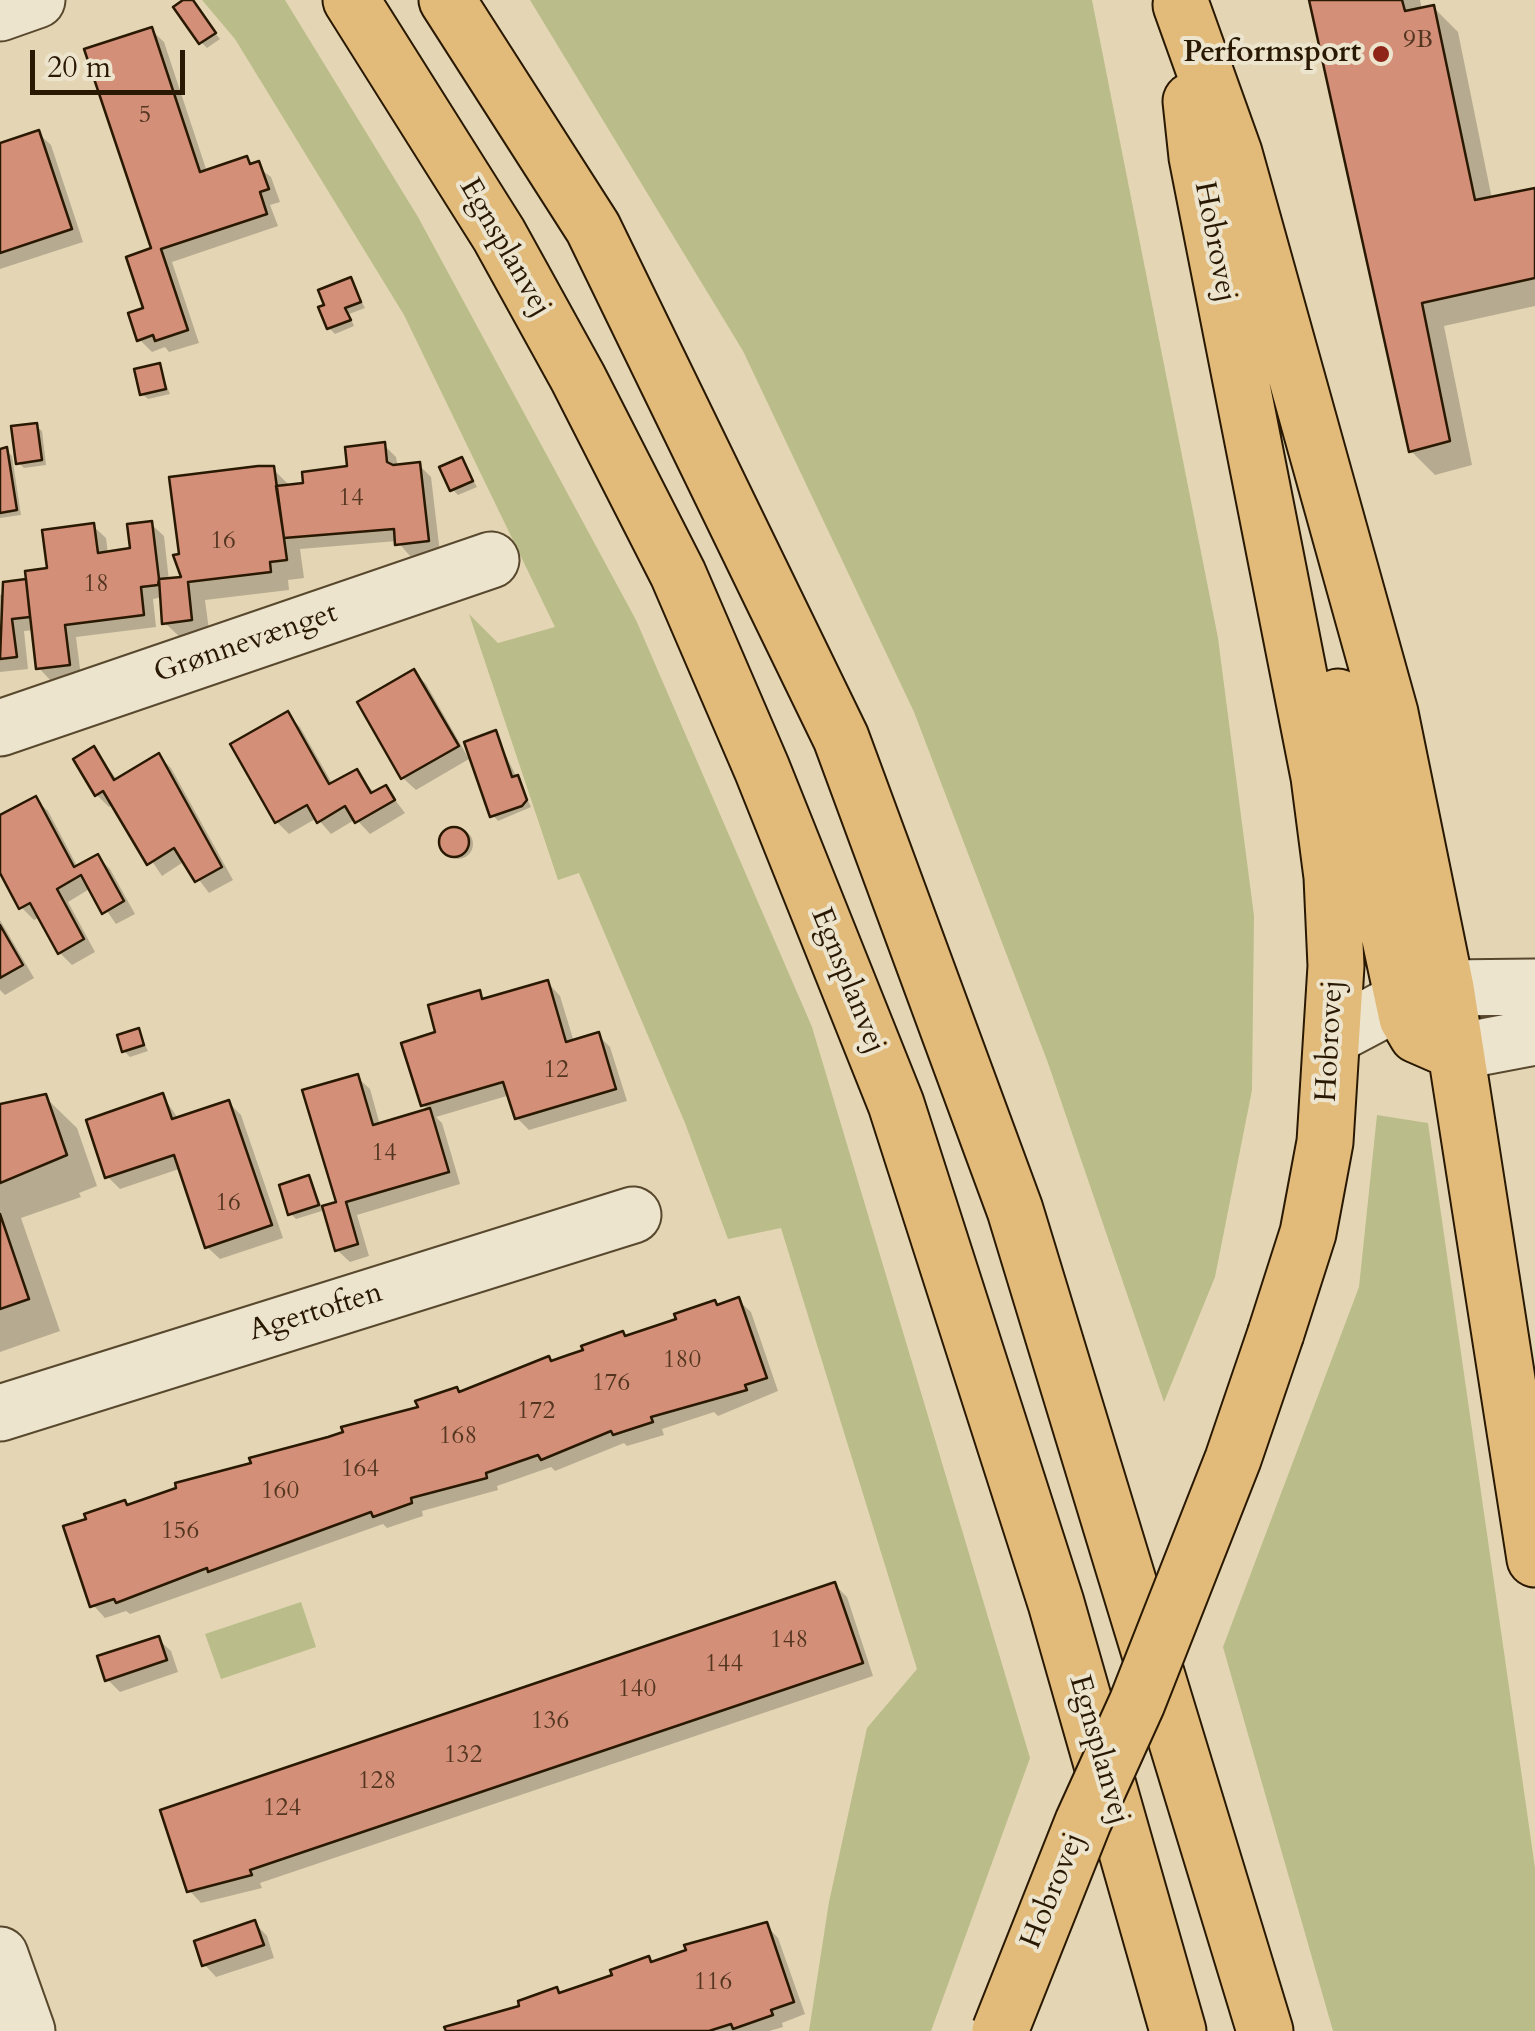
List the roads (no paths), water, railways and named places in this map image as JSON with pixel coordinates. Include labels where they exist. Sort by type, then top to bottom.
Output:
[{"type":"main road","name":"Egnsplanvej","points":[[351,0],[489,219],[578,378],[678,574],[762,768],[896,1104],[1056,1603],[1178,2031]]},
{"type":"main road","points":[[446,0],[593,228],[841,738],[1015,1210],[1264,2031]]},
{"type":"main road","name":"Hobrovej","points":[[1000,2031],[1157,1651],[1276,1333],[1308,1234],[1325,1142],[1334,1036],[1332,877],[1320,777],[1197,158],[1180,2]]},
{"type":"main road","name":"Hobrovej","points":[[1180,2],[1234,153],[1390,713],[1425,994]]},
{"type":"main road","points":[[1197,158],[1356,766],[1425,994],[1417,1035],[1456,1052],[1535,1559]]},
{"type":"street","points":[[0,13],[37,0]]},
{"type":"street","name":"Grønnevænget","points":[[0,728],[491,560]]},
{"type":"street","points":[[1334,1036],[1425,994],[1535,987]]},
{"type":"street","points":[[1456,1052],[1535,1037]]},
{"type":"street","name":"Agertoften","points":[[0,1413],[633,1215]]},
{"type":"street","points":[[0,1955],[28,2031]]},
{"type":"place","name":"Performsport","points":[[1381,54]]}]
